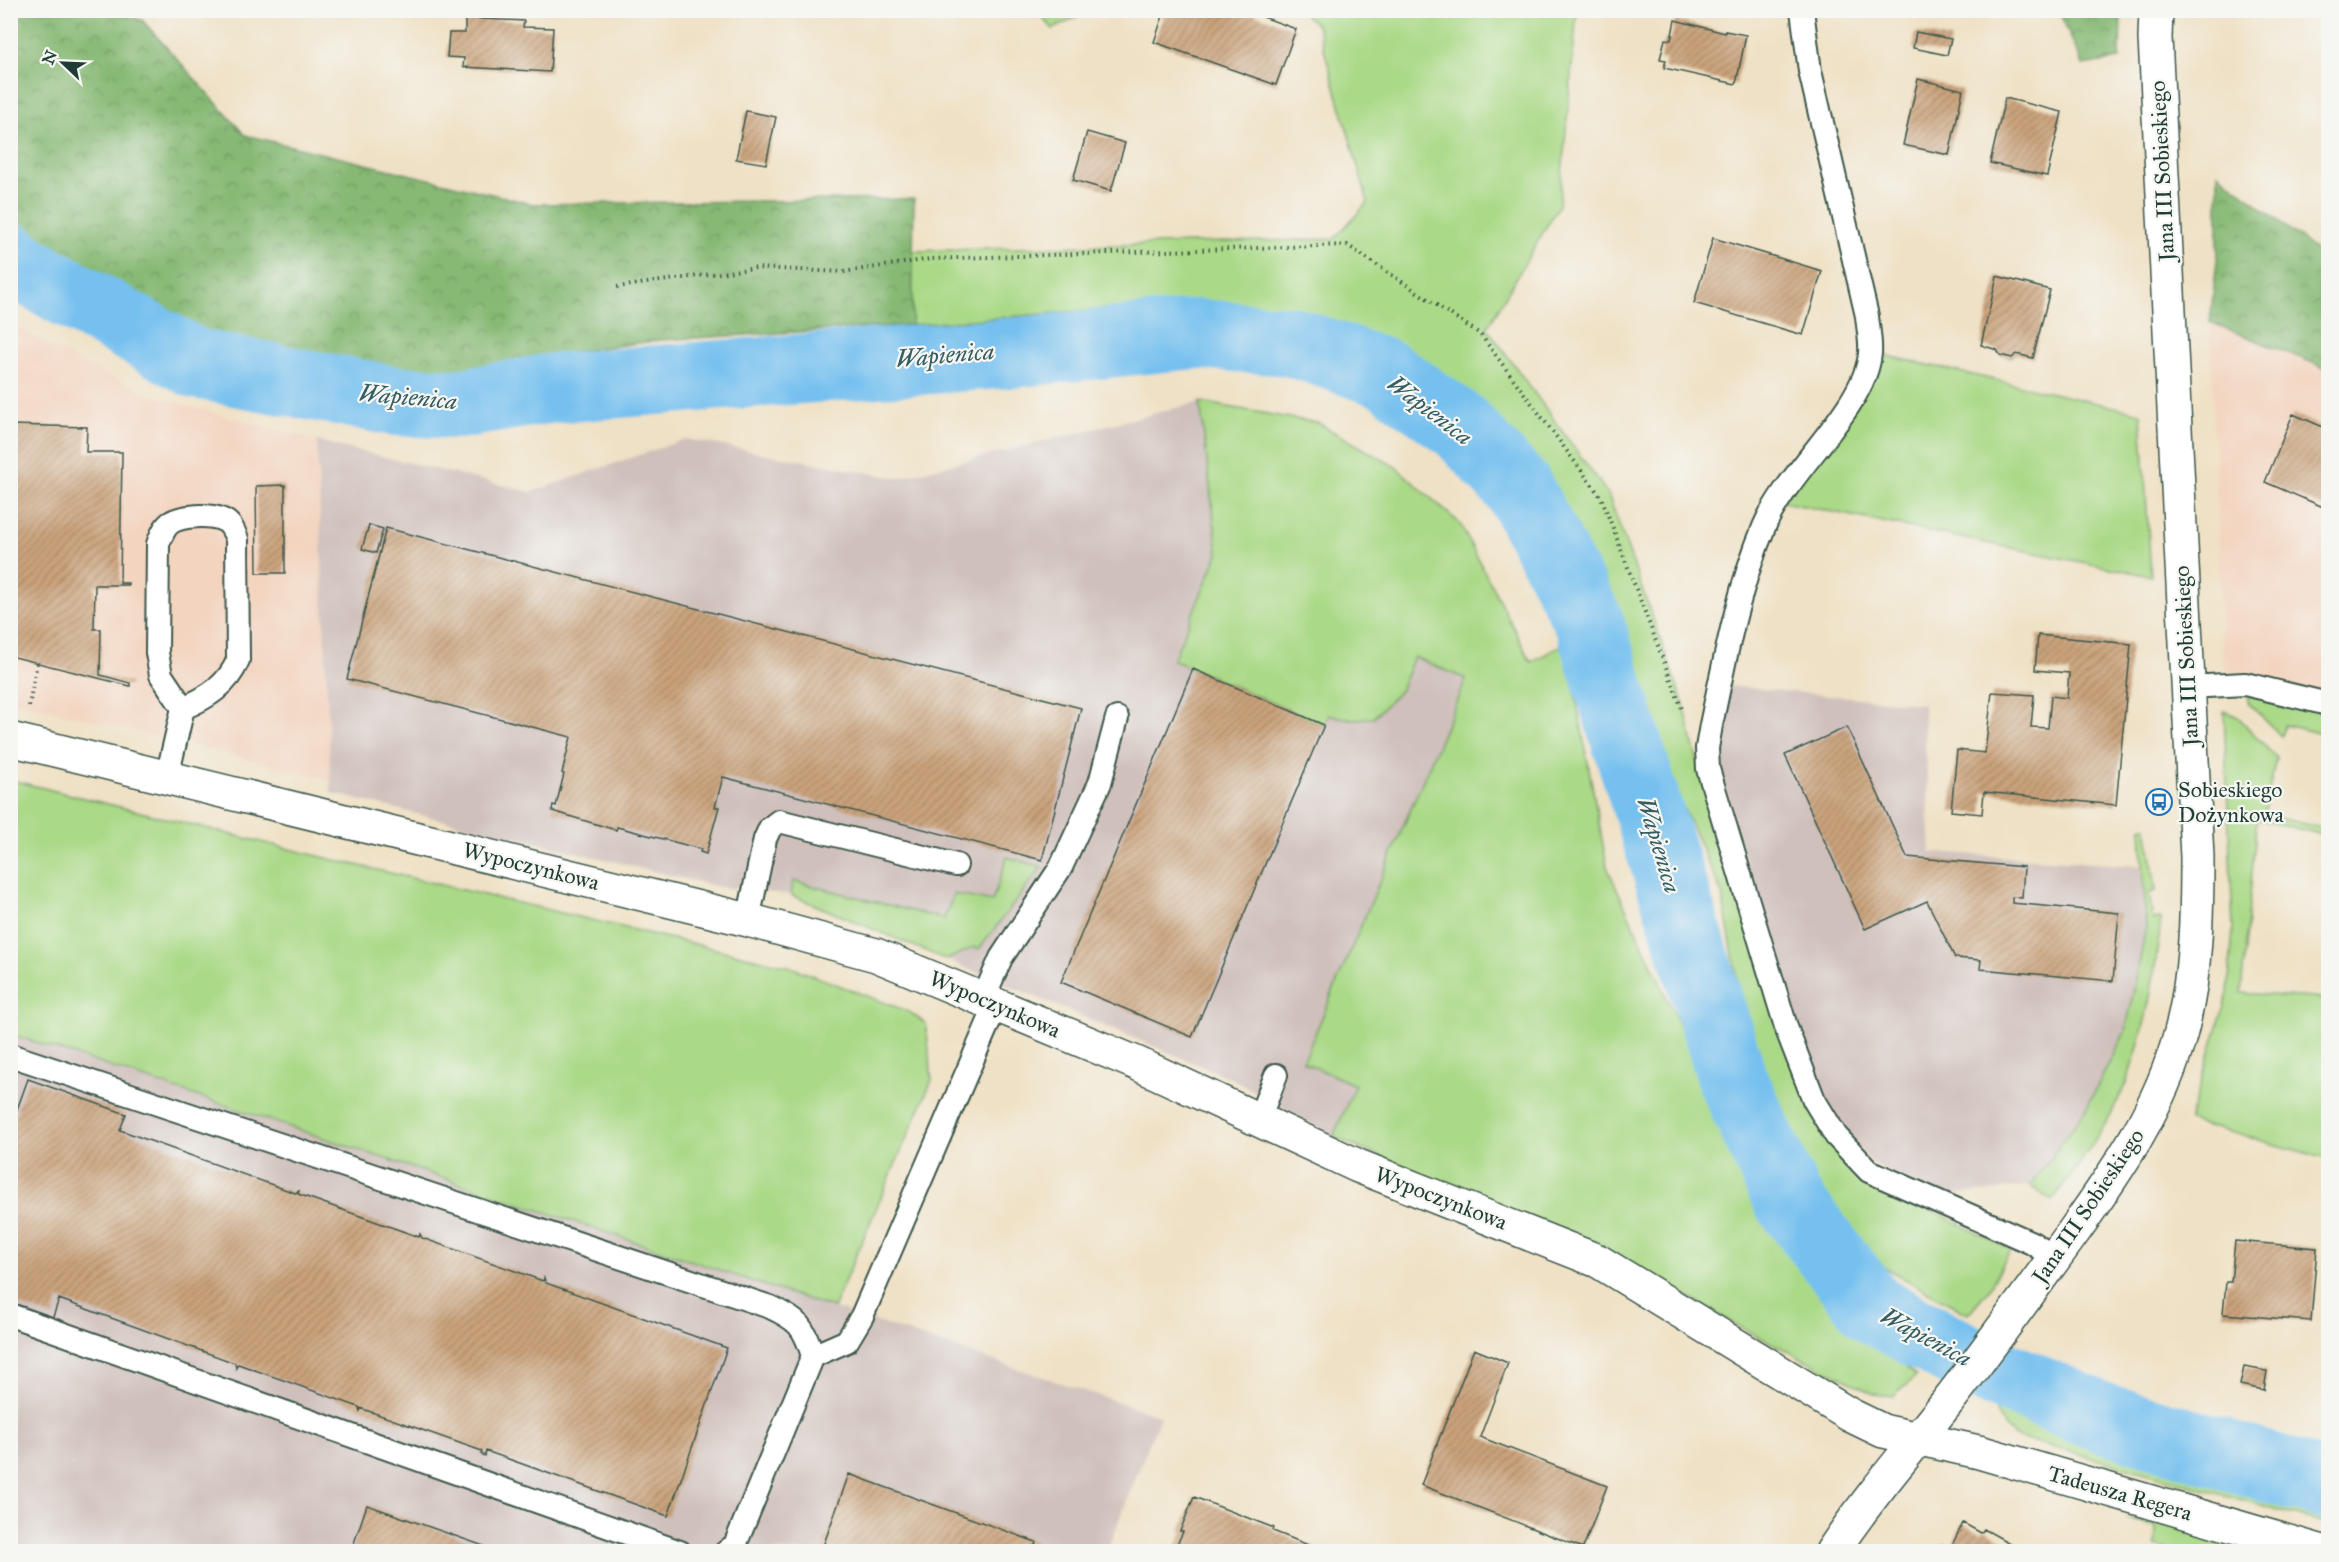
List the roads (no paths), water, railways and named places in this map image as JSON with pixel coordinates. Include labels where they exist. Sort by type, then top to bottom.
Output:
[{"type":"street","name":"Jana III Sobieskiego","points":[[1832,1551],[1858,1513],[1959,1387],[2121,1165],[2146,1122],[2165,1079],[2181,1034],[2191,989],[2197,909],[2155,38],[2156,10]]},
{"type":"street","name":"Wypoczynkowa","points":[[16,741],[748,920],[876,955],[1136,1063],[1358,1166],[1598,1261],[1850,1415],[1883,1431],[1916,1440]]},
{"type":"street","name":"Tadeusza Regera","points":[[1916,1440],[1979,1452],[2324,1551]]},
{"type":"lane","points":[[1802,10],[1810,71],[1867,316],[1870,353],[1863,381],[1847,407],[1783,490],[1765,524],[1749,564],[1721,678],[1707,748],[1708,769],[1787,1030],[1814,1100],[1836,1137],[1869,1171],[2032,1243],[2055,1258]]},
{"type":"lane","points":[[167,777],[183,708],[160,675],[157,653],[158,544],[164,529],[172,522],[184,518],[209,517],[224,520],[231,527],[237,539],[238,660],[233,672],[208,697],[183,708]]},
{"type":"lane","points":[[2188,687],[2245,684],[2328,704]]},
{"type":"lane","points":[[813,1356],[847,1341],[862,1316],[989,1002],[1001,958],[1061,867],[1100,783],[1118,718]]},
{"type":"lane","points":[[748,920],[765,839],[770,828],[779,821],[956,865]]},
{"type":"lane","points":[[10,1055],[770,1307],[794,1318],[806,1333],[813,1356],[735,1545],[726,1551]]},
{"type":"lane","points":[[1259,1119],[1276,1075]]},
{"type":"lane","points":[[10,1315],[680,1551]]},
{"type":"waterway","name":"Wapienica","points":[[10,257],[20,266],[197,364],[395,401],[458,404],[554,388],[1021,352],[1195,334],[1290,341],[1386,374],[1460,426],[1518,488],[1589,622],[1733,1080],[1788,1200],[1873,1309],[1984,1368],[2101,1417],[2328,1485]]},
{"type":"place","name":"Sobieskiego Dożynkowa","points":[[2159,802]]}]
